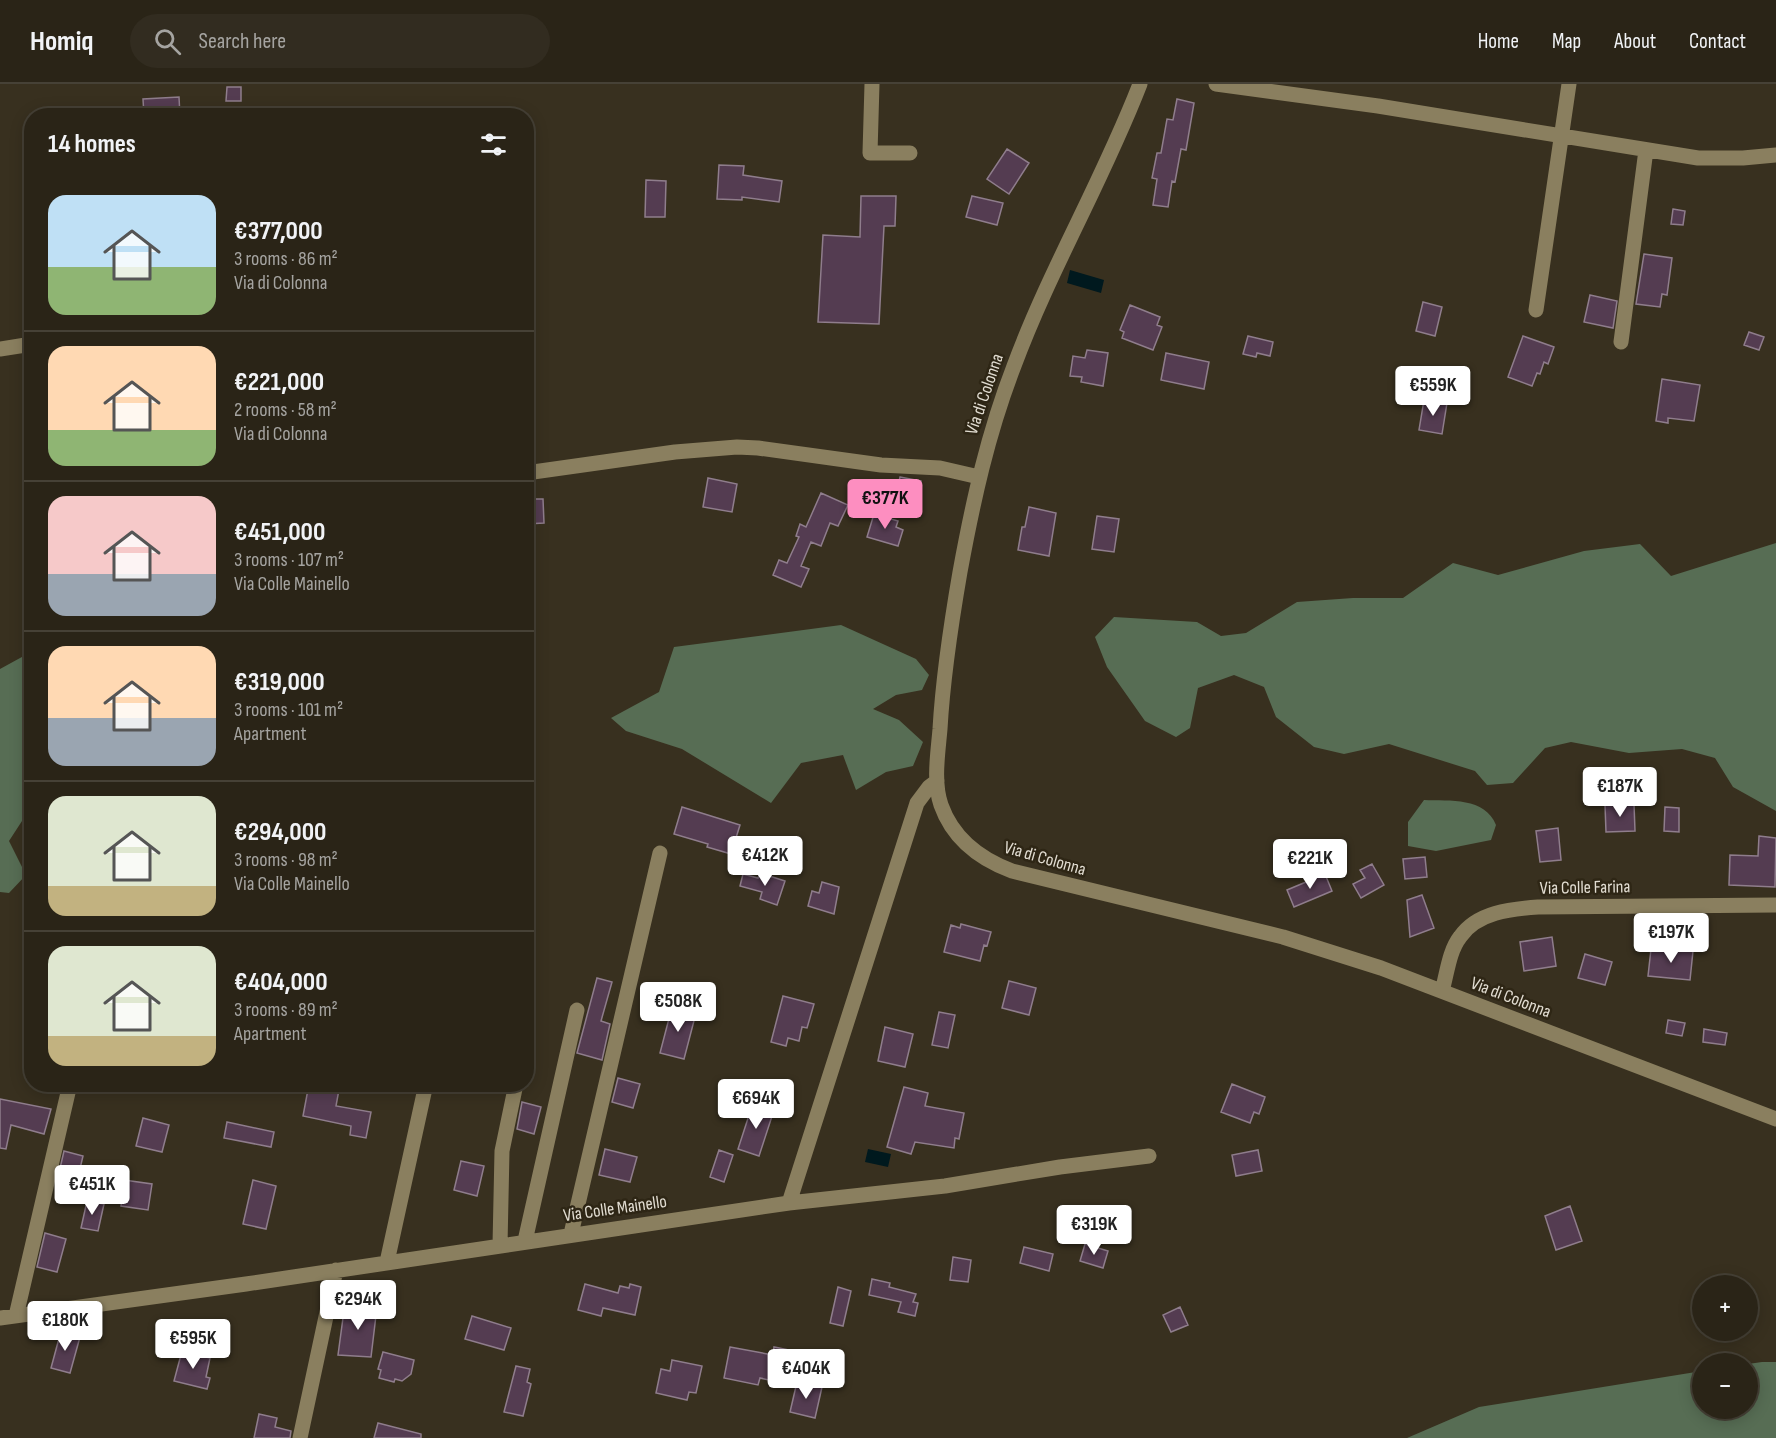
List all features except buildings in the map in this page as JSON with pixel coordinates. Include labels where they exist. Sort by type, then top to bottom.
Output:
[{"type":"street","points":[[872,84],[870,153],[910,153]]},
{"type":"street","name":"Via di Colonna","points":[[1140,84],[1025,336],[993,426],[971,508],[945,660],[937,781],[943,809],[956,831],[975,853],[995,865],[1036,878],[1302,943],[1371,964],[1776,1119]]},
{"type":"street","points":[[1216,84],[1378,106],[1698,158],[1776,155]]},
{"type":"street","points":[[1536,310],[1569,84]]},
{"type":"street","points":[[1621,342],[1647,150]]},
{"type":"street","points":[[0,349],[24,345]]},
{"type":"street","points":[[534,472],[675,452],[736,447],[872,464],[940,468],[979,477]]},
{"type":"street","points":[[789,1203],[917,803],[925,791],[937,781]]},
{"type":"street","points":[[571,1234],[660,853]]},
{"type":"street","name":"Via Colle Farina","points":[[1442,991],[1460,937],[1475,922],[1502,911],[1538,907],[1776,905]]},
{"type":"street","points":[[525,1241],[577,1010]]},
{"type":"street","points":[[16,1316],[68,1092]]},
{"type":"street","points":[[387,1262],[424,1092]]},
{"type":"street","points":[[500,1245],[502,1151],[514,1092]]},
{"type":"street","name":"Via Colle Mainello","points":[[0,1318],[789,1203],[945,1186],[1149,1155]]},
{"type":"street","points":[[300,1438],[336,1270]]},
{"type":"green space","points":[[1776,543],[1776,811],[1733,787],[1715,758],[1682,749],[1629,753],[1571,742],[1545,748],[1513,783],[1487,785],[1475,771],[1389,744],[1344,754],[1314,747],[1276,717],[1264,687],[1234,675],[1198,688],[1190,728],[1176,737],[1145,721],[1107,667],[1095,637],[1114,617],[1197,622],[1221,636],[1246,633],[1297,602],[1353,598],[1403,598],[1453,563],[1498,575],[1584,551],[1640,544],[1671,576]]},
{"type":"green space","points":[[841,625],[916,659],[929,675],[922,690],[896,695],[873,709],[899,720],[923,742],[913,766],[886,772],[856,790],[843,755],[801,763],[771,803],[682,749],[626,731],[611,718],[659,692],[674,647]]},
{"type":"green space","points":[[24,656],[24,821],[9,841],[24,871],[24,877],[9,893],[0,892],[0,669]]},
{"type":"green space","points":[[1424,800],[1466,802],[1484,809],[1496,825],[1491,840],[1436,851],[1408,846],[1408,822]]},
{"type":"green space","points":[[1776,1362],[1776,1438],[1407,1438],[1479,1407],[1692,1373],[1692,1419],[1758,1419],[1758,1363]]},
{"type":"water","points":[[1070,270],[1104,280],[1101,293],[1067,283]]},
{"type":"water","points":[[868,1149],[891,1154],[888,1167],[865,1162]]}]
